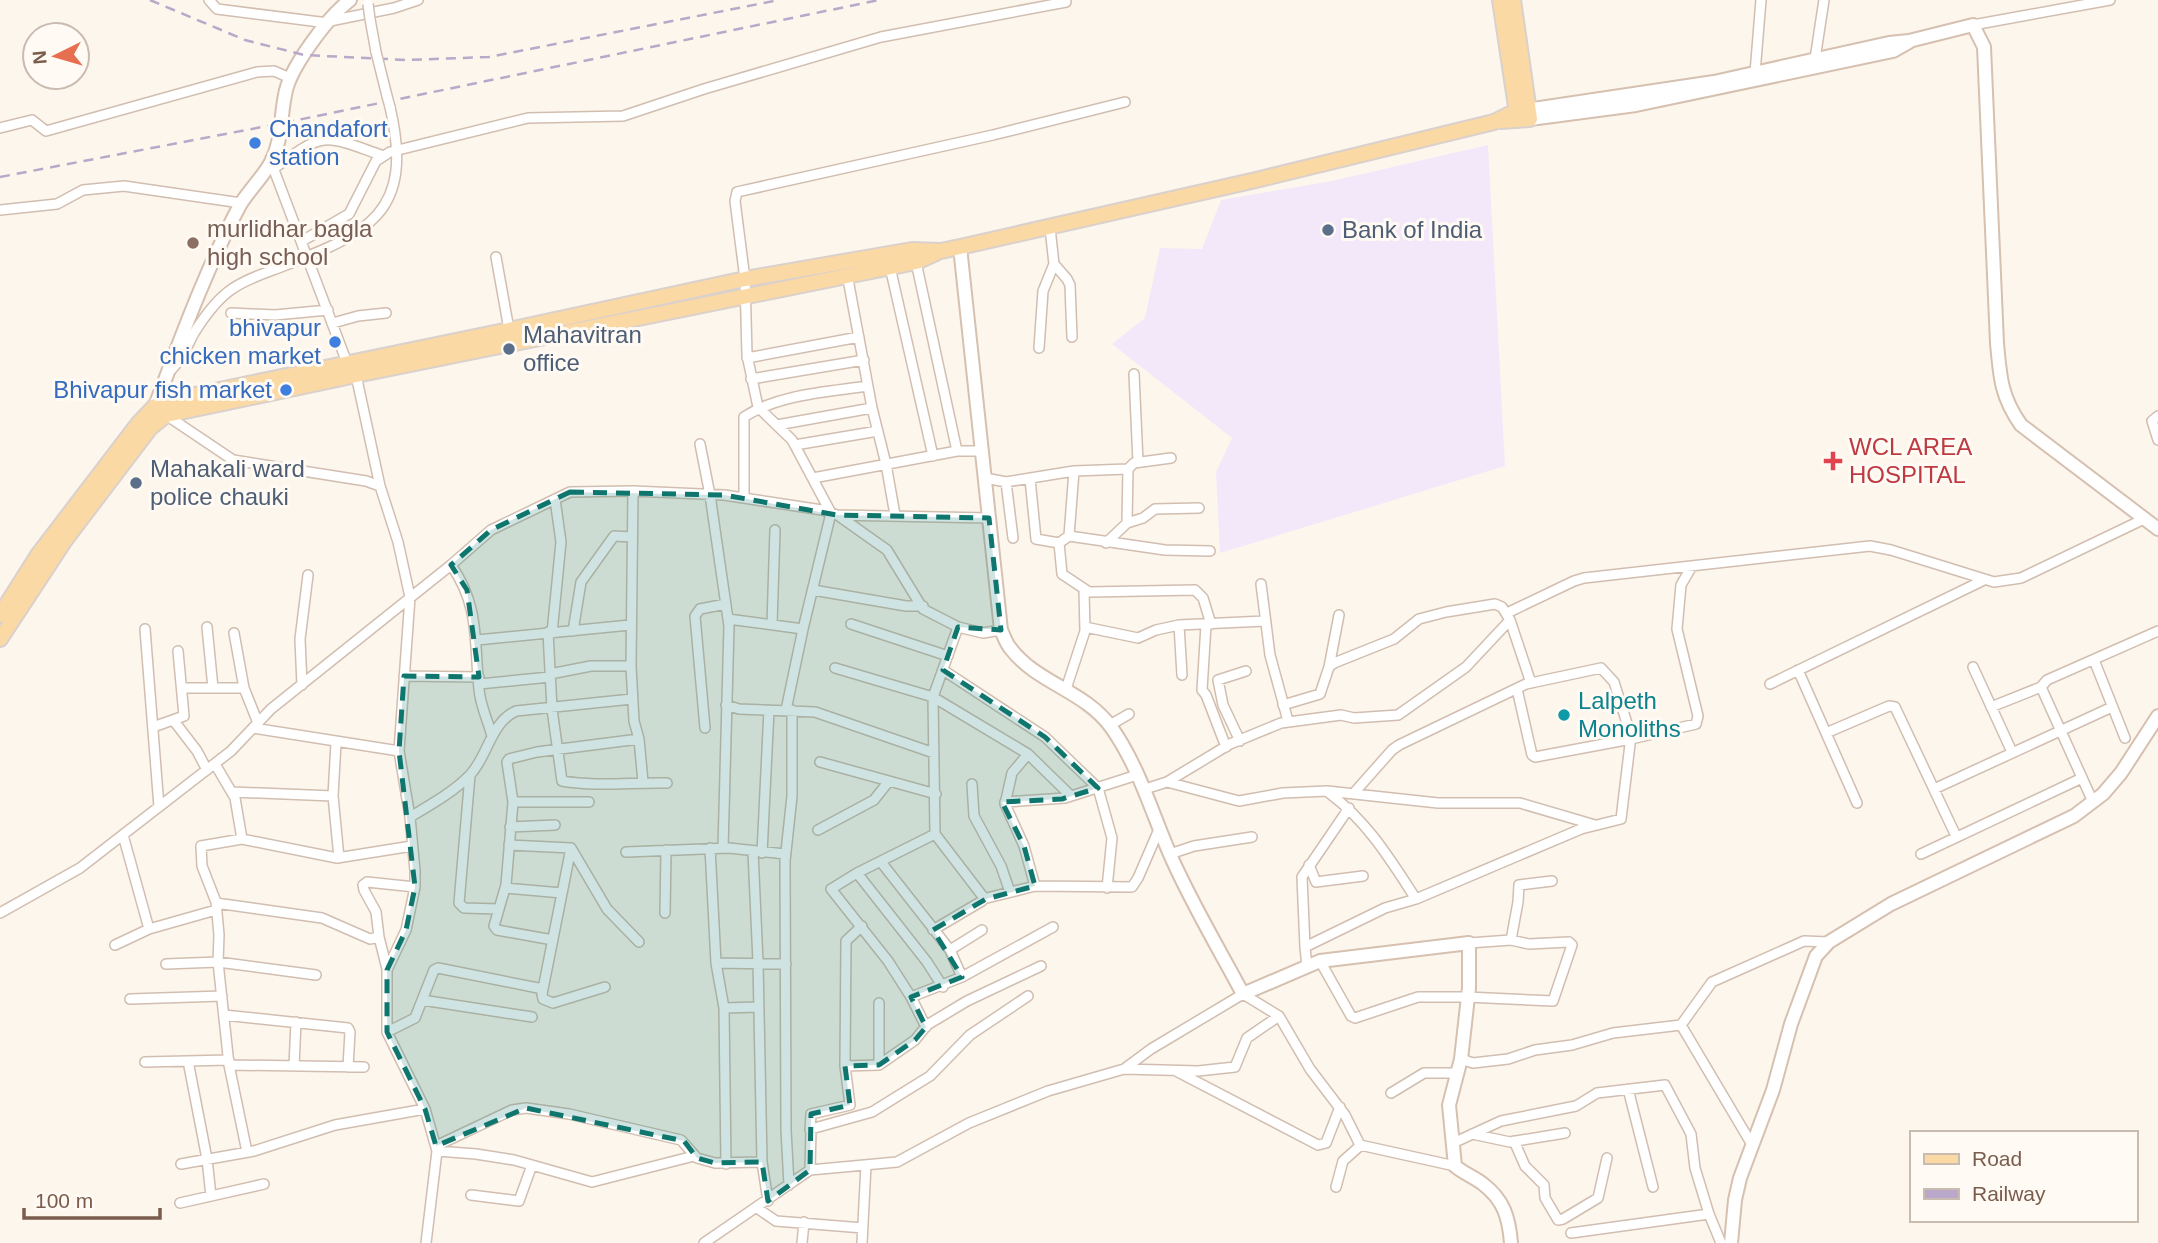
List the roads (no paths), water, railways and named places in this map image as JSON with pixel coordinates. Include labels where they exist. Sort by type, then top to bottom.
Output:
[{"type":"main road","points":[[1500,0],[1523,115]]},
{"type":"main road","points":[[1513,0],[1523,115]]},
{"type":"main road","points":[[511,337],[746,296],[916,262],[941,251],[1050,228],[1523,115]]},
{"type":"main road","points":[[0,615],[38,555],[138,424],[161,411],[176,398],[352,371],[511,337],[745,279],[912,250],[941,251]]},
{"type":"main road","points":[[0,639],[65,540],[161,411]]},
{"type":"street","points":[[209,0],[217,9],[329,22],[418,0]]},
{"type":"street","points":[[351,0],[339,9],[296,65],[285,92],[282,132],[272,166],[352,371],[410,597],[399,751],[410,817],[415,887],[406,930],[387,970]]},
{"type":"street","points":[[1755,72],[1761,0]]},
{"type":"street","points":[[1815,59],[1824,0]]},
{"type":"street","points":[[1523,115],[1714,82],[1973,25],[2110,0]]},
{"type":"street","points":[[168,372],[181,359],[195,333],[216,304],[233,288],[344,241],[367,227],[381,212],[392,186],[396,150],[390,107],[367,2]]},
{"type":"street","points":[[380,486],[366,481],[233,460],[161,411],[168,372],[198,297],[241,203],[272,166],[318,140],[337,140],[381,155],[528,118],[623,116],[704,89],[881,37],[1066,2]]},
{"type":"street","points":[[1973,25],[1984,47],[2001,387],[2011,411],[2021,425],[2158,529]]},
{"type":"street","points":[[1523,115],[1636,106],[1893,51],[1909,41]]},
{"type":"street","points":[[0,128],[32,120],[46,131],[257,72],[274,71],[290,78]]},
{"type":"street","points":[[789,1185],[786,1130],[785,854],[792,796],[789,710],[803,629],[834,514],[795,445],[758,407],[747,358],[745,279],[735,201],[740,190],[993,135],[1125,102]]},
{"type":"street","points":[[302,241],[349,214],[381,155]]},
{"type":"street","points":[[0,210],[57,205],[83,190],[124,186],[241,203]]},
{"type":"street","points":[[1039,348],[1043,291],[1054,264],[1050,228]]},
{"type":"street","points":[[960,247],[1000,630],[1010,649],[1031,668],[1096,709],[1110,725],[1145,789],[1170,854],[1243,994],[1279,1016],[1310,1069],[1340,1107],[1361,1145],[1455,1166],[1483,1184],[1502,1203],[1509,1219],[1511,1243]]},
{"type":"street","points":[[496,257],[511,337]]},
{"type":"street","points":[[916,262],[957,451]]},
{"type":"street","points":[[1054,264],[1069,281],[1072,337]]},
{"type":"street","points":[[890,267],[933,456]]},
{"type":"street","points":[[847,274],[895,515]]},
{"type":"street","points":[[231,313],[275,315],[328,310]]},
{"type":"street","points":[[333,323],[358,316],[386,313]]},
{"type":"street","points":[[747,358],[859,337]]},
{"type":"street","points":[[751,379],[864,360]]},
{"type":"street","points":[[1134,374],[1138,462]]},
{"type":"street","points":[[744,498],[742,420],[758,407],[868,386]]},
{"type":"street","points":[[777,425],[872,408]]},
{"type":"street","points":[[2158,415],[2152,421],[2158,440]]},
{"type":"street","points":[[795,445],[878,430]]},
{"type":"street","points":[[700,443],[728,619],[723,848]]},
{"type":"street","points":[[813,478],[957,451],[982,451]]},
{"type":"street","points":[[985,478],[1006,482],[1074,471],[1128,469],[1138,462],[1171,458]]},
{"type":"street","points":[[1127,523],[1128,469]]},
{"type":"street","points":[[1069,536],[1074,471]]},
{"type":"street","points":[[1030,479],[1036,539],[1059,542],[1069,536],[1165,550],[1210,551]]},
{"type":"street","points":[[1006,482],[1013,538]]},
{"type":"street","points":[[633,491],[630,625],[632,699],[643,782]]},
{"type":"street","points":[[0,913],[80,868],[211,767],[231,751],[271,709],[491,530],[569,492],[633,491],[724,495],[822,510],[834,514],[887,551],[923,609],[958,627],[983,633],[1000,630]]},
{"type":"street","points":[[555,499],[561,542],[550,632],[550,675],[552,709],[563,782],[613,785],[667,783]]},
{"type":"street","points":[[1106,543],[1127,523],[1145,517],[1155,509],[1199,509]]},
{"type":"street","points":[[834,514],[989,518]]},
{"type":"street","points":[[1145,789],[1167,782],[1226,747],[1285,722],[1340,715],[1354,718],[1398,715],[1466,667],[1508,617],[1578,580],[1870,547],[1891,550],[1984,580],[2007,582],[2021,578],[2144,519]]},
{"type":"street","points":[[772,624],[775,530]]},
{"type":"street","points":[[573,631],[582,580],[614,536],[632,537]]},
{"type":"street","points":[[1059,542],[1062,574],[1084,591],[1195,590],[1203,598],[1210,624],[1202,690],[1226,747]]},
{"type":"street","points":[[451,565],[467,590],[477,640],[479,680],[492,736]]},
{"type":"street","points":[[1517,689],[1533,756],[1692,726],[1698,721],[1698,716],[1677,629],[1681,585],[1692,566]]},
{"type":"street","points":[[302,685],[300,639],[308,575]]},
{"type":"street","points":[[1770,684],[1984,580]]},
{"type":"street","points":[[1261,584],[1270,655],[1285,722]]},
{"type":"street","points":[[813,590],[906,606],[923,606]]},
{"type":"street","points":[[1066,689],[1085,627],[1084,591]]},
{"type":"street","points":[[705,728],[695,616],[700,609],[726,604]]},
{"type":"street","points":[[1329,667],[1394,639],[1419,619],[1495,604],[1502,607],[1508,617],[1531,683]]},
{"type":"street","points":[[1283,705],[1318,696],[1329,667],[1339,615]]},
{"type":"street","points":[[728,619],[803,629]]},
{"type":"street","points":[[1085,627],[1138,638],[1178,625],[1226,625],[1265,621]]},
{"type":"street","points":[[850,624],[948,656]]},
{"type":"street","points":[[477,640],[630,625]]},
{"type":"street","points":[[1178,625],[1182,675]]},
{"type":"street","points":[[208,626],[213,688]]},
{"type":"street","points":[[958,627],[933,697],[936,834],[984,899]]},
{"type":"street","points":[[145,629],[159,807]]},
{"type":"street","points":[[1991,707],[2041,687],[2047,680],[2158,631]]},
{"type":"street","points":[[234,633],[244,688],[256,726]]},
{"type":"street","points":[[153,727],[184,716],[178,651]]},
{"type":"street","points":[[2094,660],[2125,738]]},
{"type":"street","points":[[404,676],[479,680],[550,675],[591,666],[631,666]]},
{"type":"street","points":[[1973,667],[2012,752]]},
{"type":"street","points":[[835,668],[933,697],[1028,754],[1071,796]]},
{"type":"street","points":[[1305,947],[1385,908],[1416,898],[1581,829],[1621,819],[1630,739],[1614,682],[1601,668],[1531,683],[1517,689],[1395,748],[1353,794]]},
{"type":"street","points":[[943,670],[1045,737],[1098,788],[1112,845],[1107,888]]},
{"type":"street","points":[[1798,670],[1857,803]]},
{"type":"street","points":[[1240,741],[1223,705],[1218,680],[1246,671]]},
{"type":"street","points":[[2041,687],[2093,802]]},
{"type":"street","points":[[182,688],[244,688]]},
{"type":"street","points":[[410,817],[446,795],[470,775],[505,716],[516,711],[632,699]]},
{"type":"street","points":[[726,705],[739,709],[815,712],[934,752]]},
{"type":"street","points":[[1826,733],[1893,706],[1956,836]]},
{"type":"street","points":[[1934,789],[2112,706]]},
{"type":"street","points":[[768,1200],[762,1162],[757,853],[769,710]]},
{"type":"street","points":[[1110,725],[1129,714]]},
{"type":"street","points":[[1731,1243],[1735,1200],[1751,1143],[1773,1090],[1791,1024],[1815,956],[1829,942],[1891,904],[2074,816],[2104,794],[2158,716]]},
{"type":"street","points":[[174,721],[233,792],[242,839]]},
{"type":"street","points":[[256,726],[337,743],[399,751]]},
{"type":"street","points":[[553,940],[497,930],[494,924],[505,888],[513,802],[508,760],[558,749],[639,739]]},
{"type":"street","points":[[337,743],[333,796],[340,858]]},
{"type":"street","points":[[1028,754],[1012,773],[1005,802],[1006,811],[1026,851],[1035,886]]},
{"type":"street","points":[[820,762],[936,794]]},
{"type":"street","points":[[470,775],[459,903],[464,908],[499,909]]},
{"type":"street","points":[[1005,802],[1071,796],[1137,775]]},
{"type":"street","points":[[1921,854],[2082,778]]},
{"type":"street","points":[[818,830],[874,800],[889,781]]},
{"type":"street","points":[[1167,782],[1239,801],[1287,793],[1327,791],[1438,803],[1520,803],[1596,825]]},
{"type":"street","points":[[972,784],[974,816],[1001,866],[1010,892]]},
{"type":"street","points":[[1327,791],[1349,808],[1378,841],[1416,898]]},
{"type":"street","points":[[233,792],[333,796]]},
{"type":"street","points":[[513,802],[589,802]]},
{"type":"street","points":[[1307,967],[1303,877],[1349,808]]},
{"type":"street","points":[[510,827],[555,825]]},
{"type":"street","points":[[933,930],[984,899],[1035,886],[1127,888],[1136,884],[1160,827]]},
{"type":"street","points":[[926,1027],[911,997],[862,926],[831,889],[857,873],[936,834]]},
{"type":"street","points":[[123,835],[149,929]]},
{"type":"street","points":[[1170,854],[1194,846],[1252,837]]},
{"type":"street","points":[[247,1152],[229,1063],[218,961],[216,906],[202,866],[201,846],[242,839],[340,858],[412,846]]},
{"type":"street","points":[[509,845],[571,848]]},
{"type":"street","points":[[571,848],[543,999],[552,1003],[605,987]]},
{"type":"street","points":[[571,848],[607,909],[639,942]]},
{"type":"street","points":[[709,848],[716,963],[724,1008],[726,1164]]},
{"type":"street","points":[[626,852],[723,848],[785,854]]},
{"type":"street","points":[[665,913],[667,850]]},
{"type":"street","points":[[881,862],[950,950],[962,977]]},
{"type":"street","points":[[1309,865],[1316,882],[1363,876]]},
{"type":"street","points":[[857,873],[927,962],[943,987]]},
{"type":"street","points":[[1511,940],[1519,884],[1552,881]]},
{"type":"street","points":[[415,887],[367,882],[363,885],[377,914],[387,970],[387,1032],[425,1109],[437,1149],[426,1243]]},
{"type":"street","points":[[505,888],[562,893]]},
{"type":"street","points":[[115,945],[149,929],[216,906],[318,917],[370,939],[379,937]]},
{"type":"street","points":[[810,1170],[811,1114],[850,1105],[845,1066],[846,941],[862,926]]},
{"type":"street","points":[[911,997],[943,987],[1053,927]]},
{"type":"street","points":[[950,950],[982,930]]},
{"type":"street","points":[[1124,1069],[1151,1049],[1243,994],[1320,961],[1469,943],[1511,940],[1529,944],[1572,943],[1553,1001],[1467,997],[1415,998],[1353,1018],[1320,961]]},
{"type":"street","points":[[1461,1059],[1473,1063],[1508,1059],[1535,1050],[1572,1045],[1613,1033],[1681,1025],[1712,982],[1804,941],[1829,942]]},
{"type":"street","points":[[1455,1166],[1450,1105],[1461,1059],[1469,943]]},
{"type":"street","points":[[166,964],[218,961],[316,975]]},
{"type":"street","points":[[716,963],[786,964]]},
{"type":"street","points":[[845,1066],[879,1065],[915,1040],[926,1027],[967,1001],[1041,966]]},
{"type":"street","points":[[387,1032],[413,1021],[434,970],[441,967],[543,989]]},
{"type":"street","points":[[130,999],[222,996]]},
{"type":"street","points":[[810,1130],[872,1112],[930,1076],[970,1035],[1028,996]]},
{"type":"street","points":[[422,1000],[532,1017]]},
{"type":"street","points":[[879,1003],[879,1065]]},
{"type":"street","points":[[724,1008],[758,1007]]},
{"type":"street","points":[[224,1015],[348,1028],[348,1067]]},
{"type":"street","points":[[704,1243],[810,1170],[897,1162],[969,1123],[1037,1095],[1124,1069],[1198,1071],[1235,1067],[1247,1038],[1279,1016]]},
{"type":"street","points":[[293,1066],[296,1022]]},
{"type":"street","points":[[1681,1025],[1751,1143]]},
{"type":"street","points":[[188,1061],[207,1159],[211,1196]]},
{"type":"street","points":[[145,1062],[364,1067]]},
{"type":"street","points":[[1176,1071],[1318,1145],[1326,1143],[1340,1107]]},
{"type":"street","points":[[1391,1093],[1424,1073],[1456,1073]]},
{"type":"street","points":[[1452,1143],[1504,1120],[1576,1106],[1597,1093],[1663,1084],[1691,1134],[1695,1168],[1721,1243]]},
{"type":"street","points":[[1629,1089],[1653,1187]]},
{"type":"street","points":[[437,1149],[513,1110],[526,1108],[569,1114],[681,1140],[694,1156],[715,1163],[762,1162]]},
{"type":"street","points":[[181,1164],[247,1152],[335,1125],[425,1109]]},
{"type":"street","points":[[1472,1134],[1514,1141],[1565,1133]]},
{"type":"street","points":[[1514,1141],[1525,1166],[1544,1185],[1545,1198],[1558,1220],[1598,1198],[1607,1158]]},
{"type":"street","points":[[1336,1187],[1343,1161],[1361,1145]]},
{"type":"street","points":[[437,1149],[532,1165],[592,1182],[694,1156]]},
{"type":"street","points":[[471,1195],[519,1201],[532,1165]]},
{"type":"street","points":[[862,1243],[866,1165]]},
{"type":"street","points":[[180,1203],[264,1184]]},
{"type":"street","points":[[757,1208],[772,1220],[863,1228]]},
{"type":"street","points":[[1571,1233],[1709,1214]]},
{"type":"street","points":[[802,1243],[804,1222]]},
{"type":"railway","points":[[150,0],[245,40],[304,55],[406,60],[489,57],[779,0]]},
{"type":"railway","points":[[0,177],[283,123],[879,0]]},
{"type":"place","name":"Chandafort station","points":[[255,143]]},
{"type":"place","name":"Bank of India","points":[[1328,230]]},
{"type":"place","name":"murlidhar bagla high school","points":[[193,243]]},
{"type":"place","name":"bhivapur chicken market","points":[[335,342]]},
{"type":"place","name":"Mahavitran office","points":[[509,349]]},
{"type":"place","name":"Bhivapur fish market","points":[[286,390]]},
{"type":"place","name":"WCL AREA HOSPITAL","points":[[1833,461]]},
{"type":"place","name":"Mahakali ward police chauki","points":[[136,483]]},
{"type":"place","name":"Lalpeth Monoliths","points":[[1564,715]]}]
